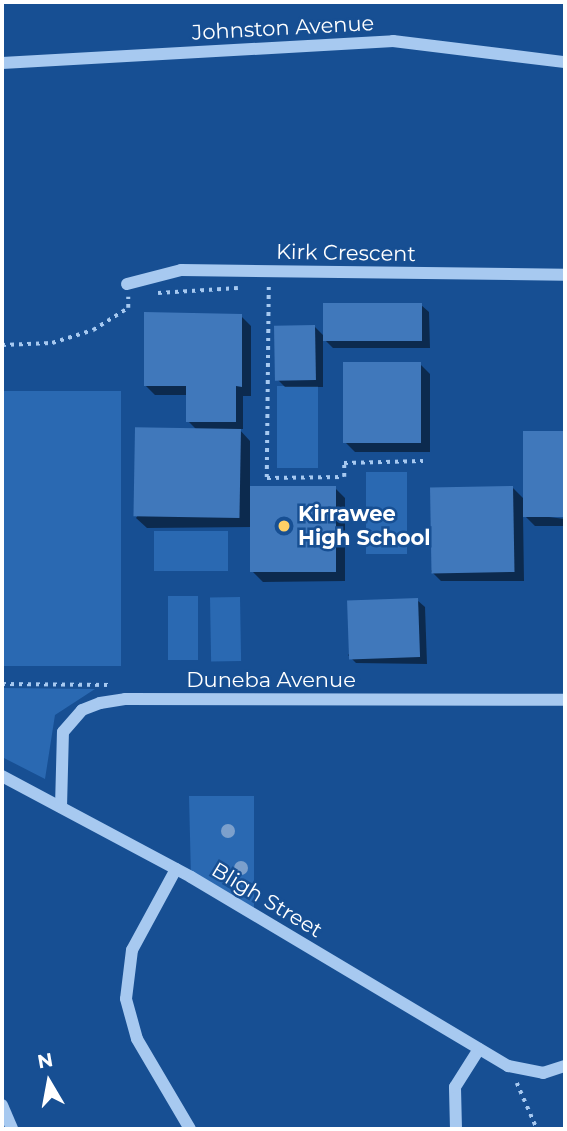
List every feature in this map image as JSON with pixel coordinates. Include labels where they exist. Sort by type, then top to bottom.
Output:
[{"type":"street","name":"Johnston Avenue","points":[[2,63],[393,41],[565,62]]},
{"type":"street","name":"Kirk Crescent","points":[[127,284],[181,270],[565,275]]},
{"type":"street","name":"Duneba Avenue","points":[[61,807],[61,751],[67,726],[82,710],[125,699],[565,699]]},
{"type":"street","name":"Bligh Street","points":[[2,776],[176,869],[508,1066],[543,1073],[565,1066]]},
{"type":"street","points":[[176,869],[132,950],[126,999],[137,1039],[190,1129]]},
{"type":"street","points":[[456,1129],[456,1087],[480,1049]]},
{"type":"street","points":[[2,1105],[12,1129]]},
{"type":"path","points":[[2,345],[52,343],[93,330],[128,308],[127,284]]},
{"type":"path","points":[[269,287],[267,478],[344,477],[344,463],[423,461]]},
{"type":"path","points":[[2,684],[122,685],[125,699]]},
{"type":"path","points":[[508,1066],[537,1129]]},
{"type":"shaded area","points":[[277,386],[318,386],[318,468],[277,468]]},
{"type":"shaded area","points":[[2,391],[121,391],[121,666],[2,666]]},
{"type":"shaded area","points":[[366,472],[407,472],[407,554],[366,554]]},
{"type":"shaded area","points":[[154,531],[228,531],[228,571],[154,571]]},
{"type":"shaded area","points":[[168,596],[198,596],[198,660],[168,660]]},
{"type":"shaded area","points":[[240,597],[241,661],[211,662],[210,598]]},
{"type":"shaded area","points":[[2,688],[95,689],[55,715],[45,779],[2,757]]},
{"type":"shaded area","points":[[189,796],[254,796],[254,915],[191,877]]},
{"type":"building","points":[[323,303],[422,303],[422,341],[323,341]]},
{"type":"building","points":[[144,312],[242,314],[242,387],[236,386],[236,422],[186,422],[186,386],[144,386]]},
{"type":"building","points":[[315,325],[316,380],[275,381],[274,326]]},
{"type":"building","points":[[343,362],[421,362],[421,443],[343,443]]},
{"type":"building","points":[[135,427],[241,429],[239,518],[133,516]]},
{"type":"building","points":[[523,431],[565,431],[565,517],[523,517]]},
{"type":"building","points":[[250,486],[336,486],[336,572],[250,572]]},
{"type":"building","points":[[513,486],[515,572],[432,573],[430,487]]},
{"type":"building","points":[[418,598],[420,657],[349,659],[347,600]]},
{"type":"place","name":"Kirrawee High School","points":[[284,526]]}]
